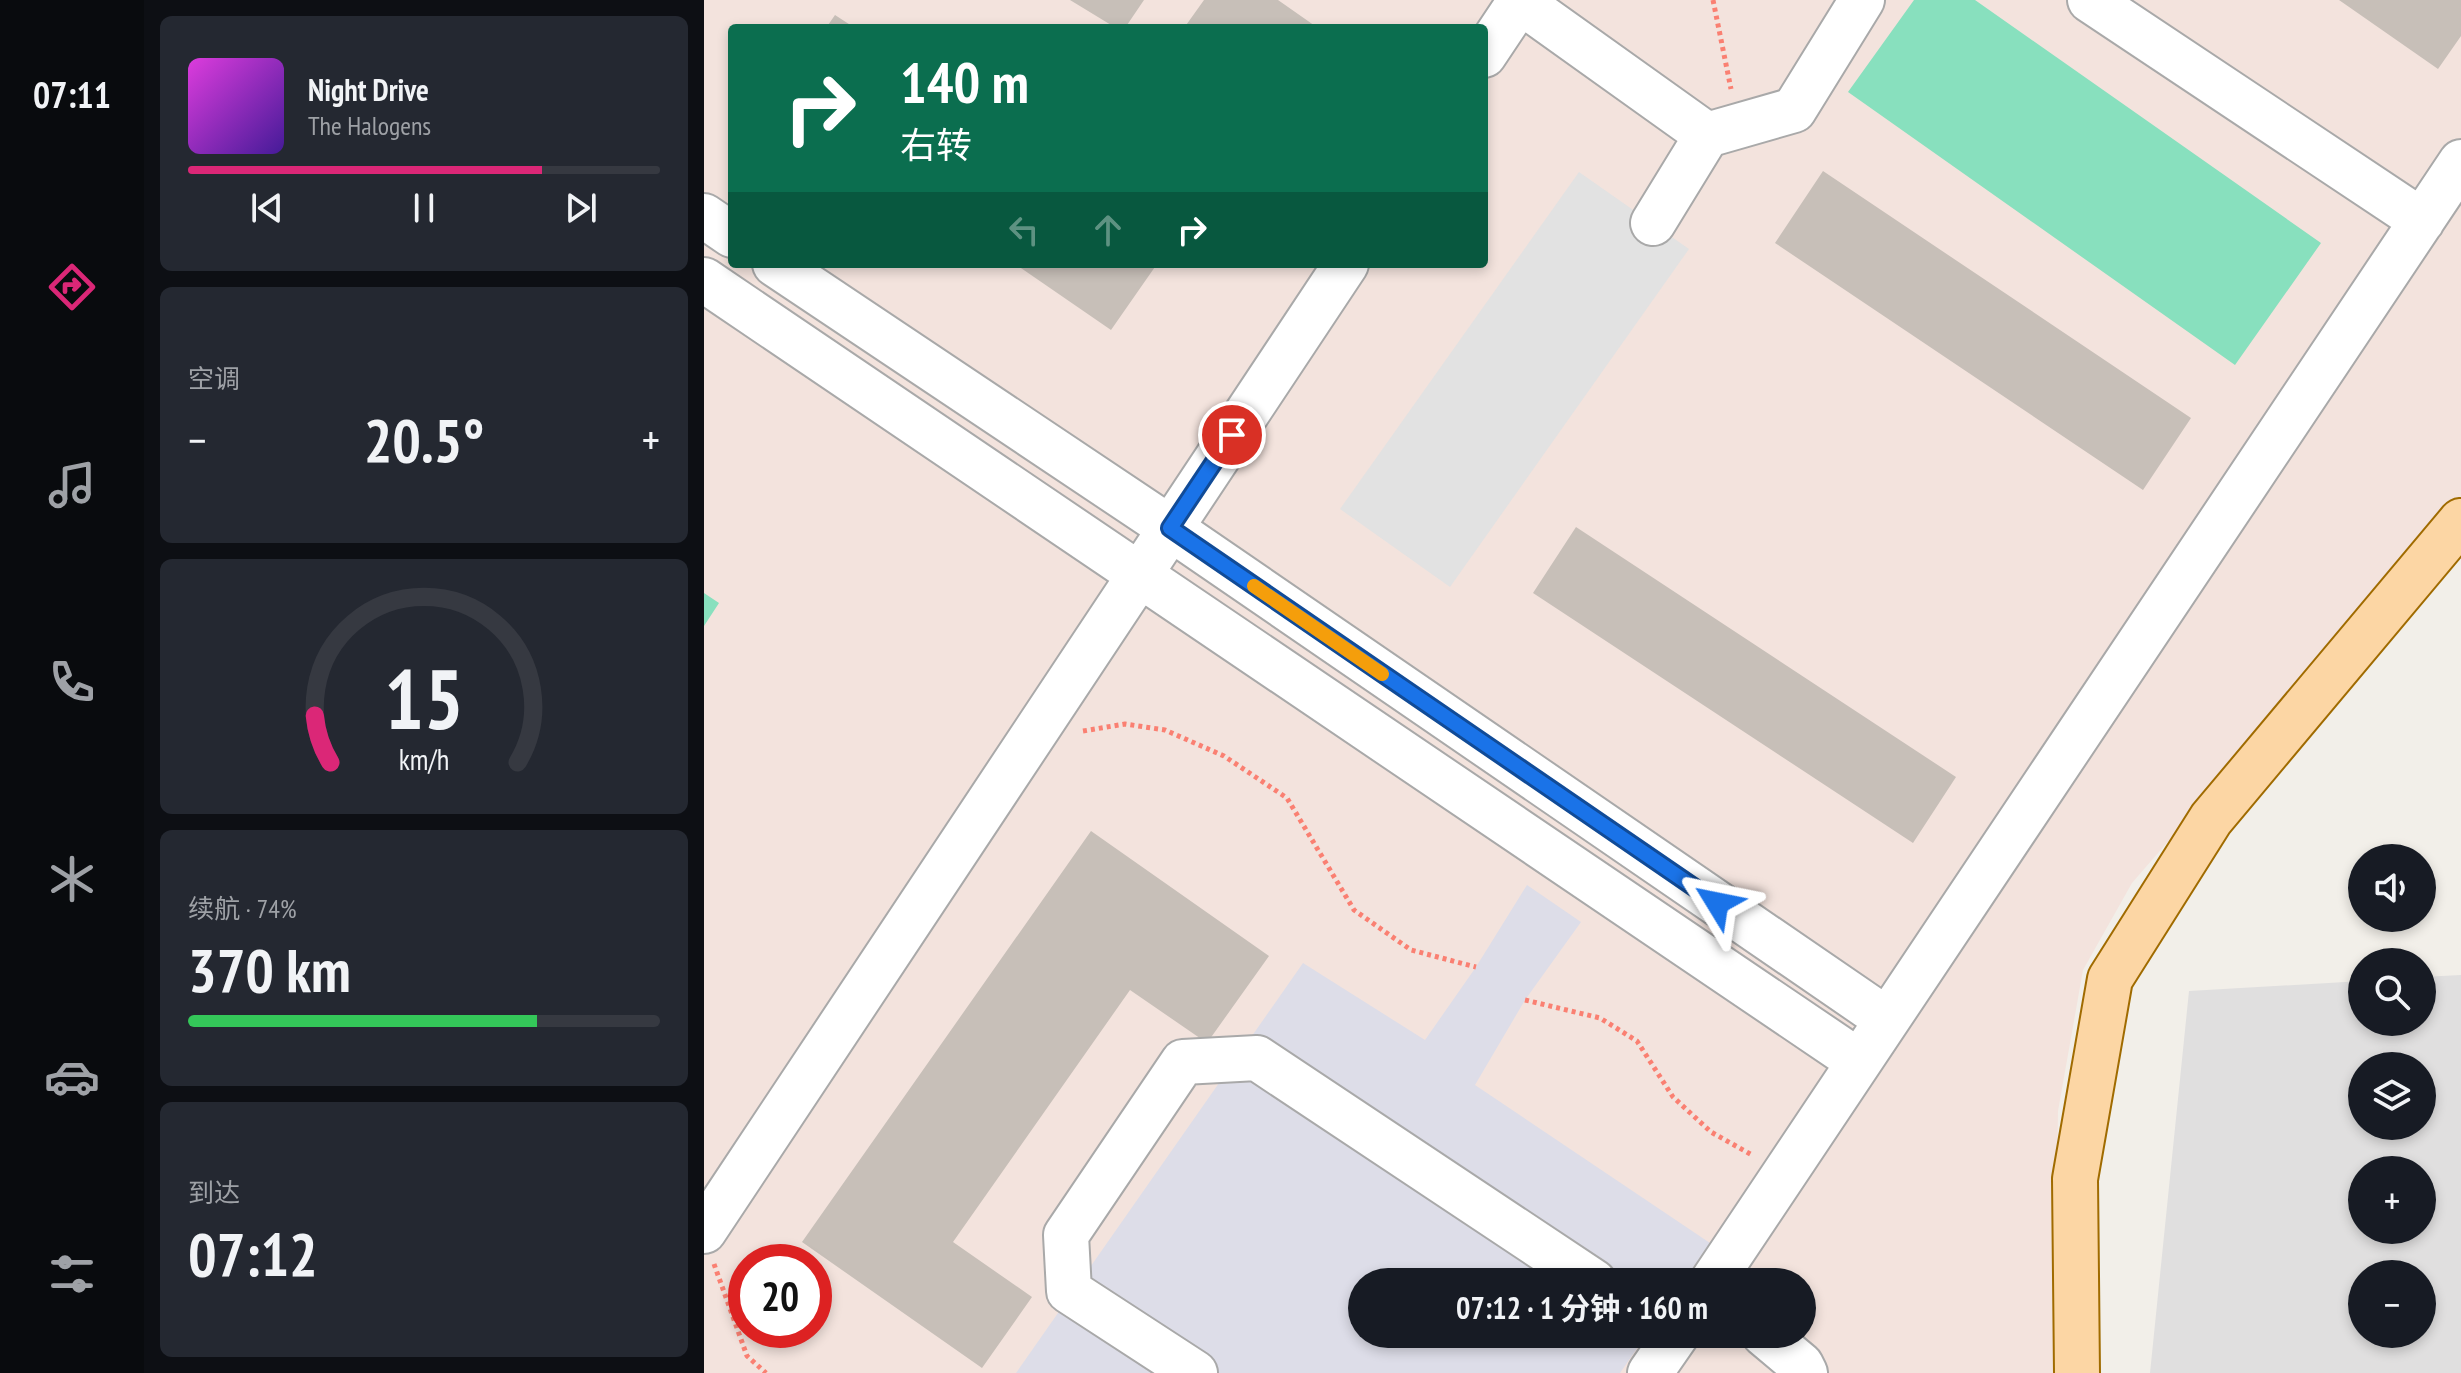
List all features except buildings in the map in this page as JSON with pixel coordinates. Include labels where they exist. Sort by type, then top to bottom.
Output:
[{"type":"main road","points":[[2077,1373],[2075,1179],[2110,979],[2211,819],[2461,521]]},
{"type":"lane","points":[[1653,223],[1707,135],[1794,110],[1862,0]]},
{"type":"lane","points":[[2090,0],[2422,221]]},
{"type":"lane","points":[[1488,49],[1519,1],[1707,135]]},
{"type":"lane","points":[[1721,1268],[2461,162]]},
{"type":"lane","points":[[704,216],[728,232]]},
{"type":"lane","points":[[781,268],[1170,528],[1886,1019]]},
{"type":"lane","points":[[708,1244],[1139,575],[1343,268]]},
{"type":"lane","points":[[704,280],[1858,1061]]},
{"type":"lane","points":[[1195,1373],[1069,1291],[1066,1235],[1183,1062],[1257,1058],[1573,1268]]},
{"type":"lane","points":[[1650,1373],[1666,1348]]},
{"type":"lane","points":[[1781,1348],[1801,1365],[1805,1373]]},
{"type":"path","points":[[1713,0],[1732,90]]},
{"type":"path","points":[[1069,733],[1125,724],[1165,730],[1224,756],[1287,798],[1354,910],[1411,950],[1476,967]]},
{"type":"path","points":[[1525,1000],[1600,1018],[1637,1041],[1673,1097],[1711,1132],[1760,1159]]},
{"type":"path","points":[[708,1244],[747,1356],[766,1373]]},
{"type":"shaded area","points":[[704,0],[2461,0],[2461,504],[2132,883],[2083,970],[2058,1111],[2054,1373],[704,1373]]},
{"type":"shaded area","points":[[1579,172],[1689,249],[1450,587],[1340,509]]},
{"type":"shaded area","points":[[1527,885],[1581,922],[1525,1000],[1475,1085],[1710,1243],[1693,1268],[1348,1268],[1348,1348],[1637,1348],[1620,1373],[1016,1373],[1303,963],[1425,1040],[1476,967]]},
{"type":"shaded area","points":[[2461,975],[2461,1373],[2150,1373],[2189,991],[2348,982],[2348,1036],[2436,1036],[2436,976]]},
{"type":"green space","points":[[1914,0],[1975,0],[2321,243],[2235,365],[1848,92]]},
{"type":"green space","points":[[704,593],[719,603],[704,626]]},
{"type":"slow traffic","points":[[1254,586],[1382,674]]},
{"type":"route","points":[[1232,435],[1170,528],[1717,903]]}]
